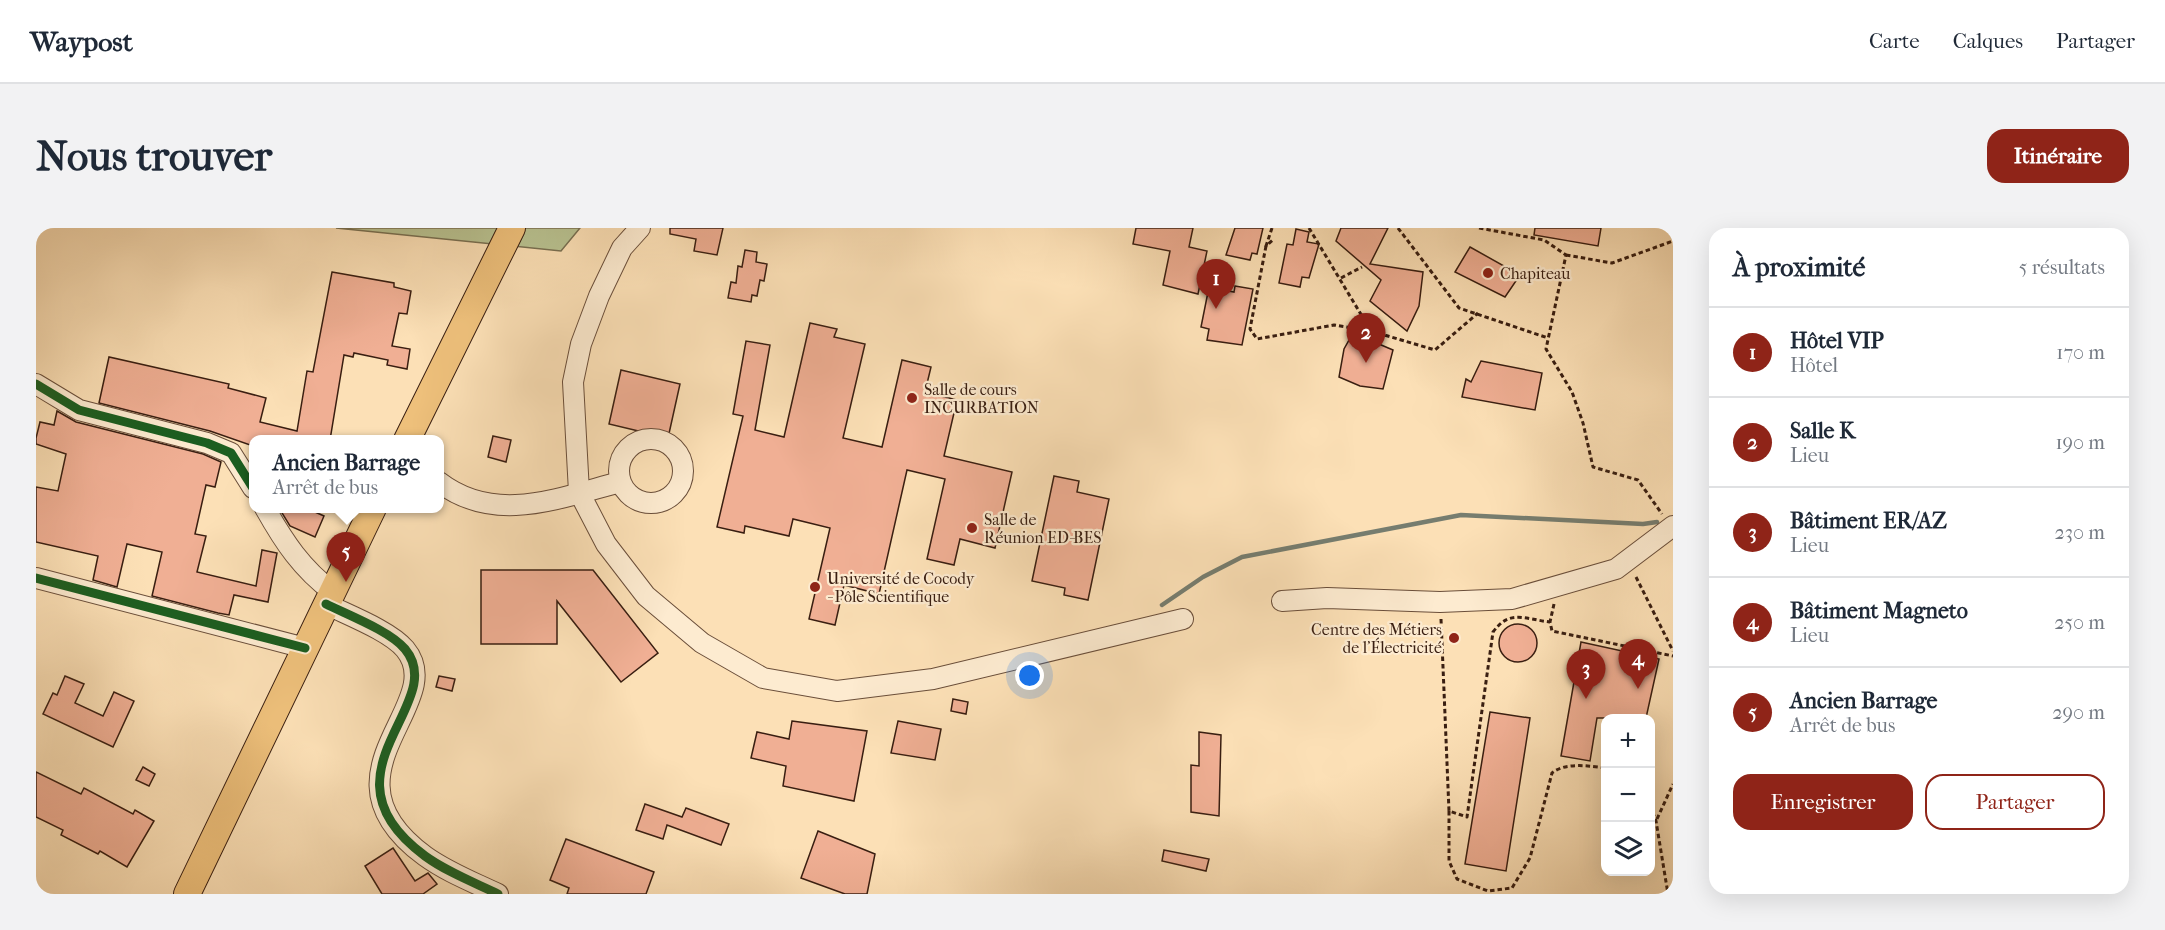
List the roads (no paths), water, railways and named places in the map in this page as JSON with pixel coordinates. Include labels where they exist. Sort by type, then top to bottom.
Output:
[{"type":"main road","points":[[409,435],[512,228]]},
{"type":"main road","points":[[187,894],[371,513]]},
{"type":"street","points":[[640,228],[622,249],[599,296],[581,344],[573,382],[579,492],[606,544],[646,596],[702,643],[763,678],[837,691],[933,680],[1182,619]]},
{"type":"street","points":[[36,384],[79,411],[207,443],[231,453],[249,480]]},
{"type":"street","points":[[444,485],[473,502],[517,507],[620,482]]},
{"type":"street","points":[[268,513],[292,554],[330,598],[393,640],[405,650],[411,660],[414,688],[410,702],[391,736],[378,777],[380,796],[392,823],[408,842],[440,866],[498,894]]},
{"type":"street","points":[[1282,601],[1327,598],[1440,602],[1512,598],[1616,569],[1672,527]]},
{"type":"street","points":[[36,578],[305,648]]},
{"type":"waterway","points":[[1162,605],[1203,577],[1242,557],[1461,515],[1643,524],[1657,522]]},
{"type":"place","name":"Chapiteau","points":[[1488,273]]},
{"type":"place","name":"Hôtel VIP","points":[[1216,309]]},
{"type":"place","name":"Salle K","points":[[1366,363]]},
{"type":"place","name":"Salle de cours INCURBATION","points":[[912,398]]},
{"type":"place","name":"Salle de Réunion ED-BES","points":[[972,528]]},
{"type":"place","name":"Ancien Barrage","points":[[346,582]]},
{"type":"place","name":"Université de Cocody - Pôle Scientifique","points":[[815,587]]},
{"type":"place","name":"Centre des Métiers de l'Électricité","points":[[1454,638]]},
{"type":"place","name":"Bâtiment Magneto","points":[[1638,689]]},
{"type":"place","name":"Bâtiment ER/AZ","points":[[1586,699]]}]
